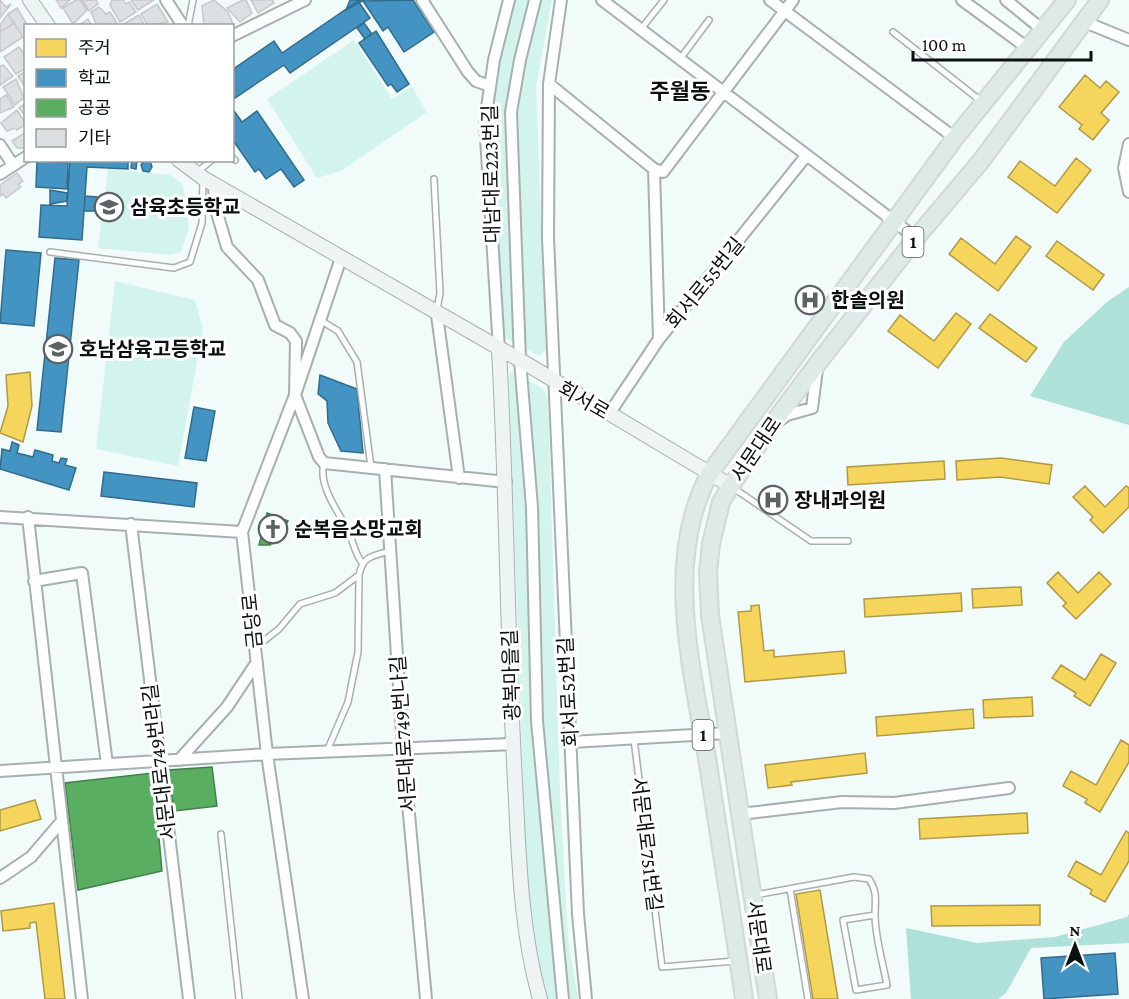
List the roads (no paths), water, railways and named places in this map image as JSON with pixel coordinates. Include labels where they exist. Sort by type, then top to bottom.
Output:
[{"type":"main road","name":"서문대로","points":[[744,999],[687,622],[685,574],[694,506],[710,473],[955,138],[985,104],[1067,0]]},
{"type":"main road","name":"서문대로","points":[[768,999],[710,615],[708,573],[711,544],[722,502],[770,427],[818,363],[916,238],[981,161],[1100,0]]},
{"type":"street","points":[[30,0],[47,24]]},
{"type":"street","points":[[166,0],[182,24]]},
{"type":"street","points":[[234,35],[289,3],[305,0]]},
{"type":"street","points":[[422,0],[468,72],[476,81],[490,86]]},
{"type":"street","name":"대남대로223번길","points":[[499,350],[485,121],[490,86],[509,0]]},
{"type":"street","points":[[535,0],[520,60],[511,112],[520,360],[532,507],[537,721],[563,999]]},
{"type":"street","name":"회서로52번길","points":[[561,0],[549,84],[548,238],[578,914],[586,999]]},
{"type":"street","points":[[602,0],[916,238]]},
{"type":"street","points":[[770,0],[955,138]]},
{"type":"street","points":[[549,84],[615,139],[654,169],[663,172],[722,90],[793,0]]},
{"type":"street","points":[[962,0],[1029,49]]},
{"type":"street","points":[[1006,0],[1044,31]]},
{"type":"street","points":[[1085,22],[1129,40]]},
{"type":"street","points":[[1129,144],[1124,168],[1129,192]]},
{"type":"street","points":[[0,145],[13,165]]},
{"type":"street","name":"회서로55번길","points":[[609,414],[659,339],[806,156]]},
{"type":"street","points":[[0,174],[24,158]]},
{"type":"street","name":"회서로","points":[[182,162],[204,178],[437,315],[520,360],[556,384],[731,486]]},
{"type":"street","points":[[654,169],[659,339]]},
{"type":"street","points":[[204,178],[227,247],[258,280],[275,325],[290,333],[296,341],[294,395],[322,460],[506,482]]},
{"type":"street","name":"금당로","points":[[303,999],[267,754],[242,532],[294,395],[341,258]]},
{"type":"street","points":[[437,315],[459,478]]},
{"type":"street","name":"광복마을길","points":[[499,350],[506,482],[513,744],[522,900],[531,961],[540,999]]},
{"type":"street","name":"서문대로749번나길","points":[[385,469],[403,749],[426,999]]},
{"type":"street","points":[[0,517],[242,532]]},
{"type":"street","points":[[28,517],[82,999]]},
{"type":"street","name":"서문대로749번라길","points":[[131,524],[158,761],[189,999]]},
{"type":"street","points":[[34,581],[82,573],[107,764]]},
{"type":"street","points":[[179,760],[227,706],[257,662]]},
{"type":"street","points":[[571,742],[728,733]]},
{"type":"street","points":[[0,771],[267,754],[513,744]]},
{"type":"street","points":[[740,814],[842,802],[894,803],[1009,788]]},
{"type":"street","points":[[0,878],[31,857],[61,822]]},
{"type":"lane","points":[[188,24],[193,0]]},
{"type":"lane","points":[[641,29],[664,0]]},
{"type":"lane","points":[[680,59],[709,20]]},
{"type":"lane","points":[[893,32],[985,104]]},
{"type":"lane","points":[[50,252],[174,268],[190,262],[202,223],[204,178],[211,162]]},
{"type":"lane","points":[[434,178],[440,293],[437,315]]},
{"type":"lane","points":[[320,320],[338,331],[357,362],[371,467]]},
{"type":"lane","points":[[322,460],[324,477],[333,506],[348,531],[362,563]]},
{"type":"lane","points":[[731,486],[811,541],[825,543],[848,541]]},
{"type":"lane","points":[[327,752],[348,702],[354,671],[360,624],[359,575],[362,563],[368,557],[390,551]]},
{"type":"lane","points":[[255,648],[279,629],[300,604],[335,592],[359,575]]},
{"type":"lane","name":"서문대로751번길","points":[[634,740],[662,967],[739,961]]},
{"type":"lane","points":[[221,834],[239,999]]},
{"type":"lane","points":[[754,896],[854,877],[869,879],[875,889],[877,902],[875,915],[886,985],[856,990],[843,920],[875,915]]},
{"type":"lane","points":[[790,889],[808,999]]},
{"type":"place","name":"삼육초등학교","points":[[109,207]]},
{"type":"place","name":"한솔의원","points":[[810,300]]},
{"type":"place","name":"호남삼육고등학교","points":[[58,349]]},
{"type":"place","name":"장내과의원","points":[[773,500]]},
{"type":"place","name":"순복음소망교회","points":[[273,529]]},
{"type":"district","name":"주월동","points":[[680,91]]}]
